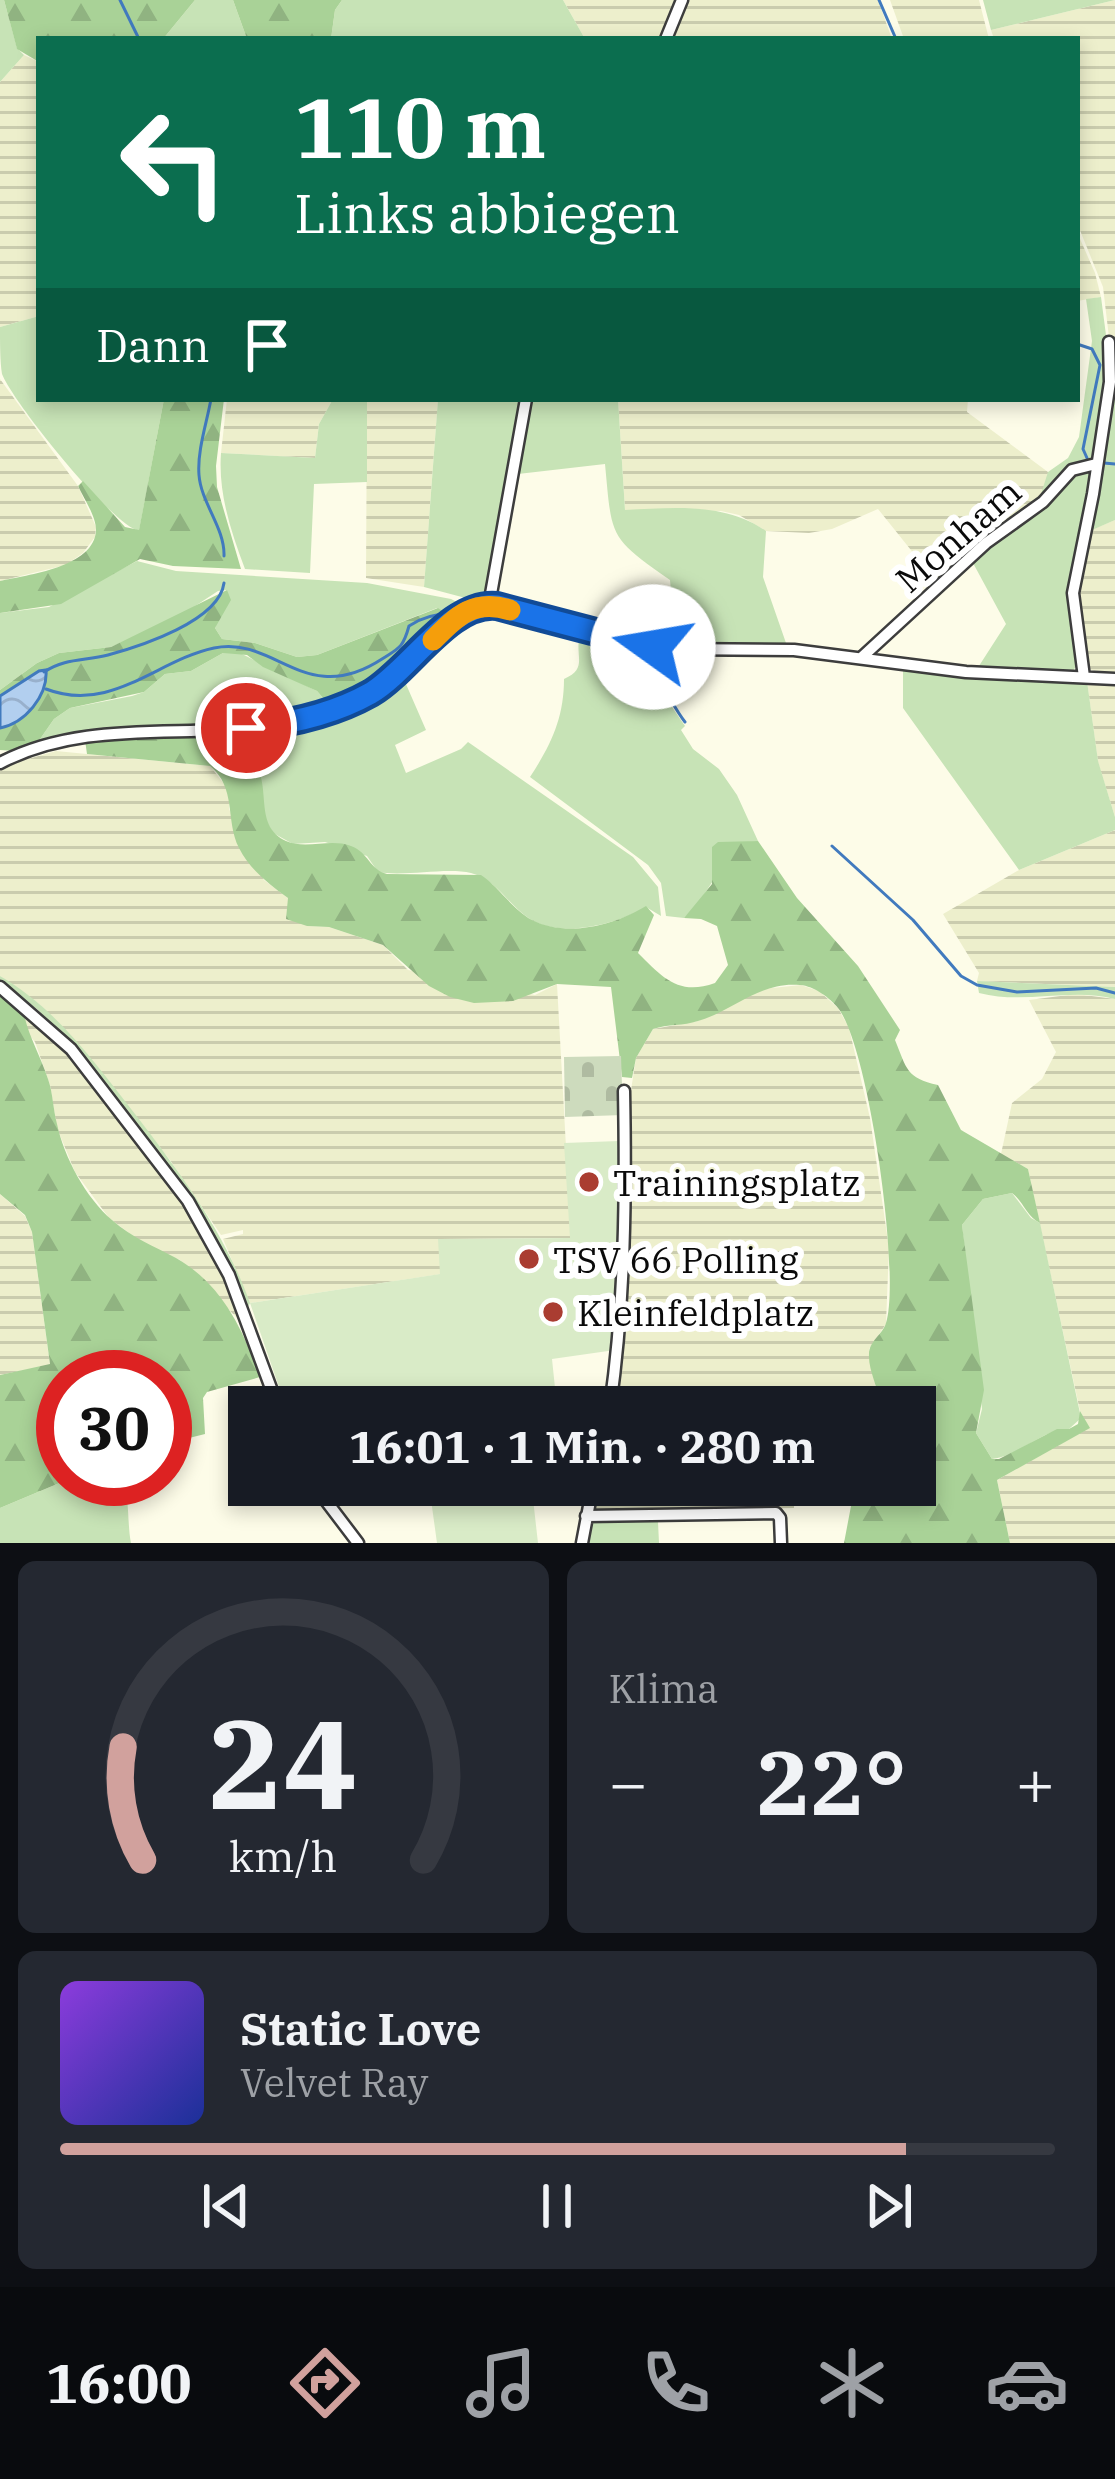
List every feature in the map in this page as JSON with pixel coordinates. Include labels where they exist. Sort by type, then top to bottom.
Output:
[{"type":"street","points":[[667,36],[682,0]]},
{"type":"street","points":[[1084,677],[1073,593],[1110,382],[1109,342]]},
{"type":"street","points":[[489,605],[525,402]]},
{"type":"street","name":"Monham","points":[[861,658],[986,543],[1043,502],[1072,470],[1096,464]]},
{"type":"street","points":[[0,763],[44,744],[82,736],[271,726],[332,711],[393,677],[459,615],[489,605],[653,647],[754,648],[966,672],[1115,679]]},
{"type":"street","points":[[0,987],[56,1033],[158,1161],[213,1242],[271,1386]]},
{"type":"street","points":[[613,1386],[623,1267],[625,1091]]},
{"type":"street","points":[[330,1506],[358,1543]]},
{"type":"street","points":[[582,1543],[588,1506]]},
{"type":"street","points":[[586,1516],[776,1513],[781,1543]]},
{"type":"green space","points":[[0,0],[4,0],[17,48],[24,55],[0,82]]},
{"type":"green space","points":[[4,0],[195,0],[165,36],[36,36],[36,60],[17,49]]},
{"type":"green space","points":[[195,0],[233,0],[246,36],[165,36]]},
{"type":"green space","points":[[233,0],[342,0],[335,10],[331,36],[246,36]]},
{"type":"green space","points":[[342,0],[563,0],[583,36],[331,36],[335,10]]},
{"type":"green space","points":[[563,0],[678,0],[663,36],[583,36]]},
{"type":"green space","points":[[687,0],[878,0],[891,36],[671,36]]},
{"type":"green space","points":[[890,0],[979,0],[988,36],[903,36]]},
{"type":"green space","points":[[983,0],[1115,0],[991,30]]},
{"type":"green space","points":[[1115,0],[1113,371],[1103,287],[1080,230],[1080,36],[993,36],[991,30]]},
{"type":"green space","points":[[24,55],[36,61],[36,317],[0,327],[0,82]]},
{"type":"green space","points":[[1080,239],[1095,273],[1101,297],[1080,300]]},
{"type":"green space","points":[[1101,297],[1109,358],[1115,369],[1115,520],[1083,534],[1074,573],[1079,661],[1073,671],[1065,672],[977,669],[1006,624],[973,563],[1040,497],[1048,472],[1068,458],[1079,437],[1092,341],[1086,299]]},
{"type":"green space","points":[[36,317],[36,402],[163,402],[139,531],[108,508],[65,462],[10,389],[2,374],[0,327]]},
{"type":"green space","points":[[0,379],[78,486],[96,527],[83,553],[66,565],[0,581]]},
{"type":"green space","points":[[163,402],[224,402],[217,487],[241,569],[173,566],[140,559],[61,604],[0,613],[0,581],[58,567],[93,543],[94,519],[78,486],[83,481],[125,527],[139,530]]},
{"type":"green space","points":[[227,402],[331,402],[319,424],[315,458],[221,453]]},
{"type":"green space","points":[[331,402],[367,402],[367,482],[314,484],[310,573],[245,569],[224,498],[221,453],[315,458],[319,424]]},
{"type":"green space","points":[[367,402],[438,402],[424,587],[366,578]]},
{"type":"green space","points":[[438,402],[522,402],[487,595],[477,601],[424,587]]},
{"type":"green space","points":[[530,402],[618,402],[625,510],[716,511],[766,531],[763,577],[786,643],[676,645],[670,580],[635,554],[617,533],[605,464],[518,474]]},
{"type":"green space","points":[[618,402],[968,402],[967,412],[1048,472],[1040,497],[939,585],[878,509],[832,529],[809,533],[766,531],[739,515],[721,511],[625,510]]},
{"type":"green space","points":[[1115,520],[1115,674],[1091,670],[1087,664],[1075,607],[1089,531]]},
{"type":"green space","points":[[137,561],[176,571],[367,583],[451,599],[459,610],[451,617],[437,608],[317,655],[297,657],[255,643],[222,639],[215,628],[227,590],[218,591],[177,618],[111,647],[59,653],[0,690],[0,613],[49,607]]},
{"type":"green space","points":[[227,590],[231,600],[215,628],[222,639],[255,643],[297,657],[317,655],[438,608],[451,617],[393,673],[330,706],[317,691],[247,655],[223,653],[191,671],[165,674],[144,692],[70,708],[54,719],[38,742],[16,751],[0,750],[0,690],[37,663],[59,653],[111,647]]},
{"type":"green space","points":[[579,639],[642,663],[685,726],[681,730],[693,749],[719,769],[737,795],[758,841],[738,843],[684,918],[666,916],[661,883],[648,865],[530,777],[555,731],[564,679],[578,667]]},
{"type":"green space","points":[[236,651],[317,691],[330,706],[264,724],[111,731],[38,742],[54,719],[70,708],[144,692],[165,674],[191,671]]},
{"type":"green space","points":[[903,669],[1087,681],[1098,761],[1115,830],[1019,870],[903,708]]},
{"type":"green space","points":[[402,675],[426,730],[395,745],[406,773],[468,742],[633,857],[658,887],[661,916],[646,907],[589,927],[557,928],[530,919],[488,881],[471,873],[378,872],[367,856],[325,842],[293,844],[273,833],[264,816],[256,766],[221,733],[285,728],[327,717]]},
{"type":"green space","points":[[1087,681],[1115,682],[1115,817],[1098,762]]},
{"type":"green space","points":[[221,733],[256,765],[266,817],[286,841],[351,846],[387,874],[481,875],[525,916],[546,925],[606,924],[646,906],[654,915],[638,953],[681,986],[715,983],[728,965],[717,926],[684,918],[712,884],[712,847],[718,842],[758,841],[797,898],[858,966],[900,1030],[895,1040],[909,1071],[938,1085],[961,1130],[1028,1169],[1040,1223],[1012,1193],[983,1199],[962,1225],[984,1390],[976,1433],[992,1459],[999,1459],[1057,1429],[1078,1424],[1080,1411],[1090,1428],[997,1480],[1010,1543],[844,1543],[851,1506],[936,1506],[936,1386],[876,1386],[870,1367],[870,1349],[886,1323],[890,1297],[886,1213],[861,1067],[835,1004],[805,986],[759,992],[698,1021],[653,1029],[636,1058],[632,1078],[622,1077],[611,987],[557,984],[513,1001],[474,1003],[450,997],[429,986],[383,945],[286,919],[288,898],[243,856],[224,784],[210,766],[87,754],[85,740]]},
{"type":"green space","points":[[56,751],[210,766],[229,790],[229,809],[264,880],[288,898],[307,926],[329,927],[383,945],[408,970],[535,995],[557,984],[571,1238],[439,1239],[441,1274],[250,1303],[223,1239],[243,1234],[243,1230],[221,1235],[170,1160],[83,1049],[39,1004],[0,976],[0,767]]},
{"type":"green space","points":[[1115,830],[1115,987],[977,981],[979,973],[943,914],[1019,870]]},
{"type":"green space","points":[[0,976],[40,1004],[74,1038],[169,1159],[228,1252],[250,1303],[247,1309],[222,1251],[78,1052],[37,1009],[0,982]]},
{"type":"green space","points":[[977,981],[1115,987],[1115,999],[996,996],[979,993]]},
{"type":"green space","points":[[801,985],[819,991],[838,1008],[849,1028],[870,1118],[889,1248],[886,1324],[869,1349],[875,1386],[614,1386],[629,1103],[636,1058],[653,1029],[698,1021],[761,989]]},
{"type":"green space","points":[[0,993],[23,1009],[50,1084],[60,1137],[85,1189],[120,1226],[207,1281],[238,1326],[260,1377],[207,1392],[203,1398],[205,1434],[192,1437],[192,1350],[48,1350],[32,1232],[25,1215],[0,1194]]},
{"type":"green space","points":[[1076,994],[1115,999],[1115,1543],[1010,1543],[997,1480],[1089,1428],[1080,1411],[1028,1169],[1001,1154],[1012,1103],[1042,1079],[1056,1052],[1029,1000]]},
{"type":"green space","points":[[23,1009],[65,1049],[177,1196],[219,1266],[239,1320],[180,1260],[145,1245],[109,1218],[75,1172],[57,1128],[50,1085],[35,1042],[26,1031]]},
{"type":"green space","points":[[621,1056],[623,1115],[565,1117],[564,1057]]},
{"type":"green space","name":"TSV 66 Polling","points":[[619,1141],[615,1350],[552,1359],[555,1386],[279,1386],[250,1303],[440,1274],[438,1239],[570,1238],[564,1143]]},
{"type":"green space","points":[[1012,1193],[1040,1223],[1081,1418],[1069,1429],[992,1459],[976,1433],[982,1409],[962,1225],[983,1199]]},
{"type":"green space","points":[[0,1194],[25,1216],[32,1232],[48,1350],[36,1350],[36,1368],[0,1375]]},
{"type":"green space","points":[[36,1367],[36,1493],[0,1508],[0,1375]]},
{"type":"green space","points":[[36,1493],[36,1506],[127,1506],[131,1543],[0,1543],[0,1508]]},
{"type":"green space","points":[[432,1506],[534,1506],[538,1543],[437,1543]]},
{"type":"green space","points":[[594,1506],[794,1506],[794,1508],[595,1510]]},
{"type":"green space","points":[[658,1522],[659,1543],[588,1543],[592,1523]]},
{"type":"water","points":[[46,670],[33,707],[0,728],[0,696]]},
{"type":"waterway","points":[[120,0],[138,36]]},
{"type":"waterway","points":[[879,0],[895,36]]},
{"type":"waterway","points":[[1080,345],[1092,349],[1100,365],[1083,449],[1087,458]]},
{"type":"waterway","points":[[210,402],[199,475],[224,556]]},
{"type":"waterway","points":[[1104,463],[1115,464]]},
{"type":"waterway","points":[[44,672],[67,662],[122,651],[176,630],[208,609],[224,583]]},
{"type":"waterway","points":[[46,689],[92,695],[193,654],[236,647],[332,677],[355,672],[396,650],[409,626],[432,616],[456,614]]},
{"type":"waterway","points":[[472,615],[562,630],[629,652],[649,667],[685,722]]},
{"type":"waterway","points":[[832,846],[913,920],[961,976],[977,985],[1017,992],[1096,988],[1115,993]]},
{"type":"slow traffic","points":[[433,640],[471,608],[489,605],[510,610]]},
{"type":"place","name":"Trainingsplatz","points":[[589,1182]]},
{"type":"place","name":"TSV 66 Polling","points":[[529,1259]]},
{"type":"place","name":"Kleinfeldplatz","points":[[553,1312]]},
{"type":"route","points":[[246,728],[313,717],[354,702],[393,677],[454,619],[477,606],[497,606],[653,647]]}]
